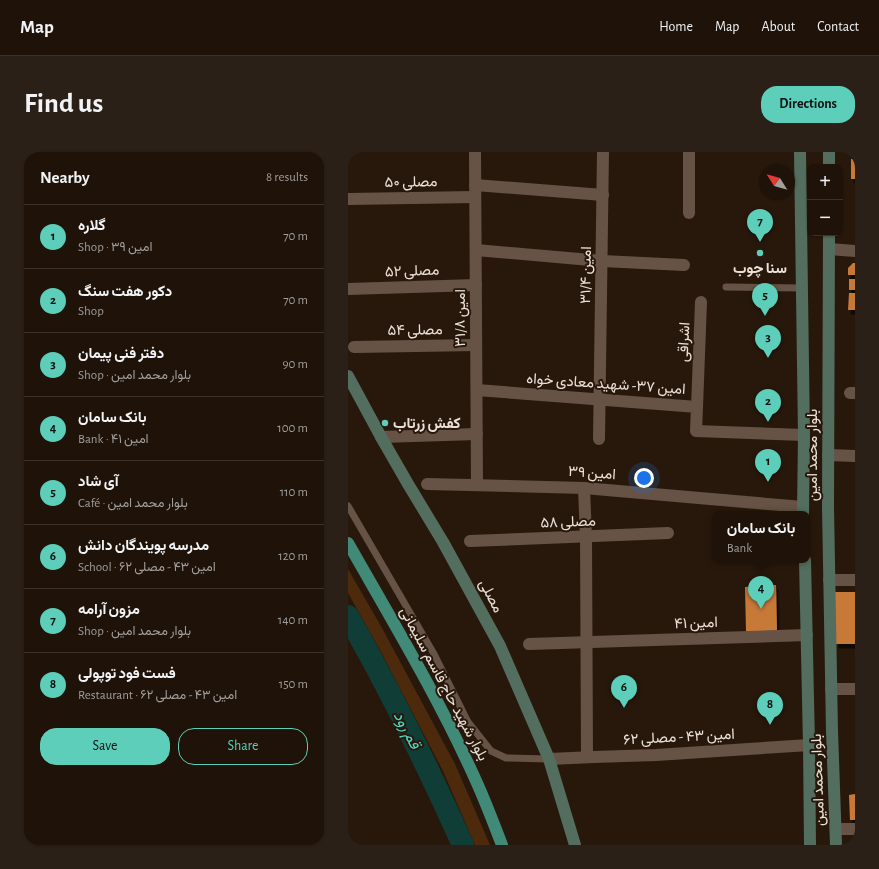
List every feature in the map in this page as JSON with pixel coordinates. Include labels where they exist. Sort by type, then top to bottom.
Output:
[{"type":"main road","name":"بلوار محمد امین","points":[[800,152],[804,435],[803,510]]},
{"type":"main road","points":[[829,152],[829,164]]},
{"type":"main road","name":"بلوار محمد امین","points":[[829,236],[829,580],[836,845]]},
{"type":"main road","name":"مصلی","points":[[350,383],[443,542],[500,646],[549,759],[575,845]]},
{"type":"main road","name":"بلوار شهید حاج قاسم سلیمانی","points":[[348,543],[424,677],[478,784],[502,845]]},
{"type":"main road","name":"بلوار محمد امین","points":[[805,563],[810,845]]},
{"type":"street","name":"امین ۳۱/۸","points":[[475,152],[477,484]]},
{"type":"street","name":"امین ۳۱/۴","points":[[598,439],[604,152]]},
{"type":"street","points":[[689,152],[689,213]]},
{"type":"street","name":"مصلی ۵۰","points":[[348,200],[475,191],[603,195]]},
{"type":"street","points":[[829,249],[855,251]]},
{"type":"street","points":[[476,250],[602,261],[684,265]]},
{"type":"street","name":"مصلی ۵۲","points":[[348,289],[476,285]]},
{"type":"street","name":"اشراقی","points":[[697,407],[702,302]]},
{"type":"street","name":"مصلی ۵۴","points":[[354,347],[476,345]]},
{"type":"street","name":"امین ۳۷- شهید معادی خواه","points":[[477,390],[697,407],[696,431],[804,435]]},
{"type":"street","points":[[381,437],[477,434]]},
{"type":"street","points":[[828,455],[855,456]]},
{"type":"street","name":"امین ۳۹","points":[[427,484],[477,484],[584,488],[803,510]]},
{"type":"street","points":[[584,488],[586,537],[587,757]]},
{"type":"street","name":"مصلی ۵۸","points":[[470,541],[668,533]]},
{"type":"street","points":[[829,580],[855,580]]},
{"type":"street","name":"امین ۴۱","points":[[529,644],[807,636]]},
{"type":"street","points":[[831,689],[855,689]]},
{"type":"street","name":"امین ۴۳ - مصلی ۶۲","points":[[549,759],[656,755],[809,745]]},
{"type":"street","points":[[836,829],[855,829]]},
{"type":"lane","points":[[726,287],[801,288]]},
{"type":"lane","points":[[348,506],[434,654],[468,722],[491,751],[506,758],[549,759]]},
{"type":"shaded area","points":[[348,569],[382,628],[455,764],[490,845],[475,845],[443,771],[381,652],[348,593]]},
{"type":"building","points":[[851,159],[855,159],[855,179],[851,179]]},
{"type":"building","points":[[855,263],[855,275],[848,275],[848,268]]},
{"type":"building","points":[[849,279],[855,279],[855,290],[849,290]]},
{"type":"building","points":[[849,293],[855,293],[855,310],[848,310]]},
{"type":"building","points":[[776,585],[777,631],[746,631],[745,587]]},
{"type":"building","points":[[834,592],[855,592],[855,644],[836,644]]},
{"type":"building","points":[[855,794],[855,820],[850,820],[849,795]]},
{"type":"waterway","name":"قم رود","points":[[348,616],[408,729],[463,845]]},
{"type":"place","name":"مزون آرامه","points":[[760,242]]},
{"type":"place","name":"سنا چوب","points":[[760,253]]},
{"type":"place","name":"آی شاد","points":[[765,316]]},
{"type":"place","name":"دفتر فنی پیمان","points":[[768,358]]},
{"type":"place","name":"دکور هفت سنگ","points":[[768,422]]},
{"type":"place","name":"کفش زرتاب","points":[[385,423]]},
{"type":"place","name":"گلاره","points":[[768,482]]},
{"type":"place","name":"بانک سامان","points":[[761,609]]},
{"type":"place","name":"مدرسه پویندگان دانش","points":[[624,708]]},
{"type":"place","name":"فست فود توپولی","points":[[770,725]]}]
